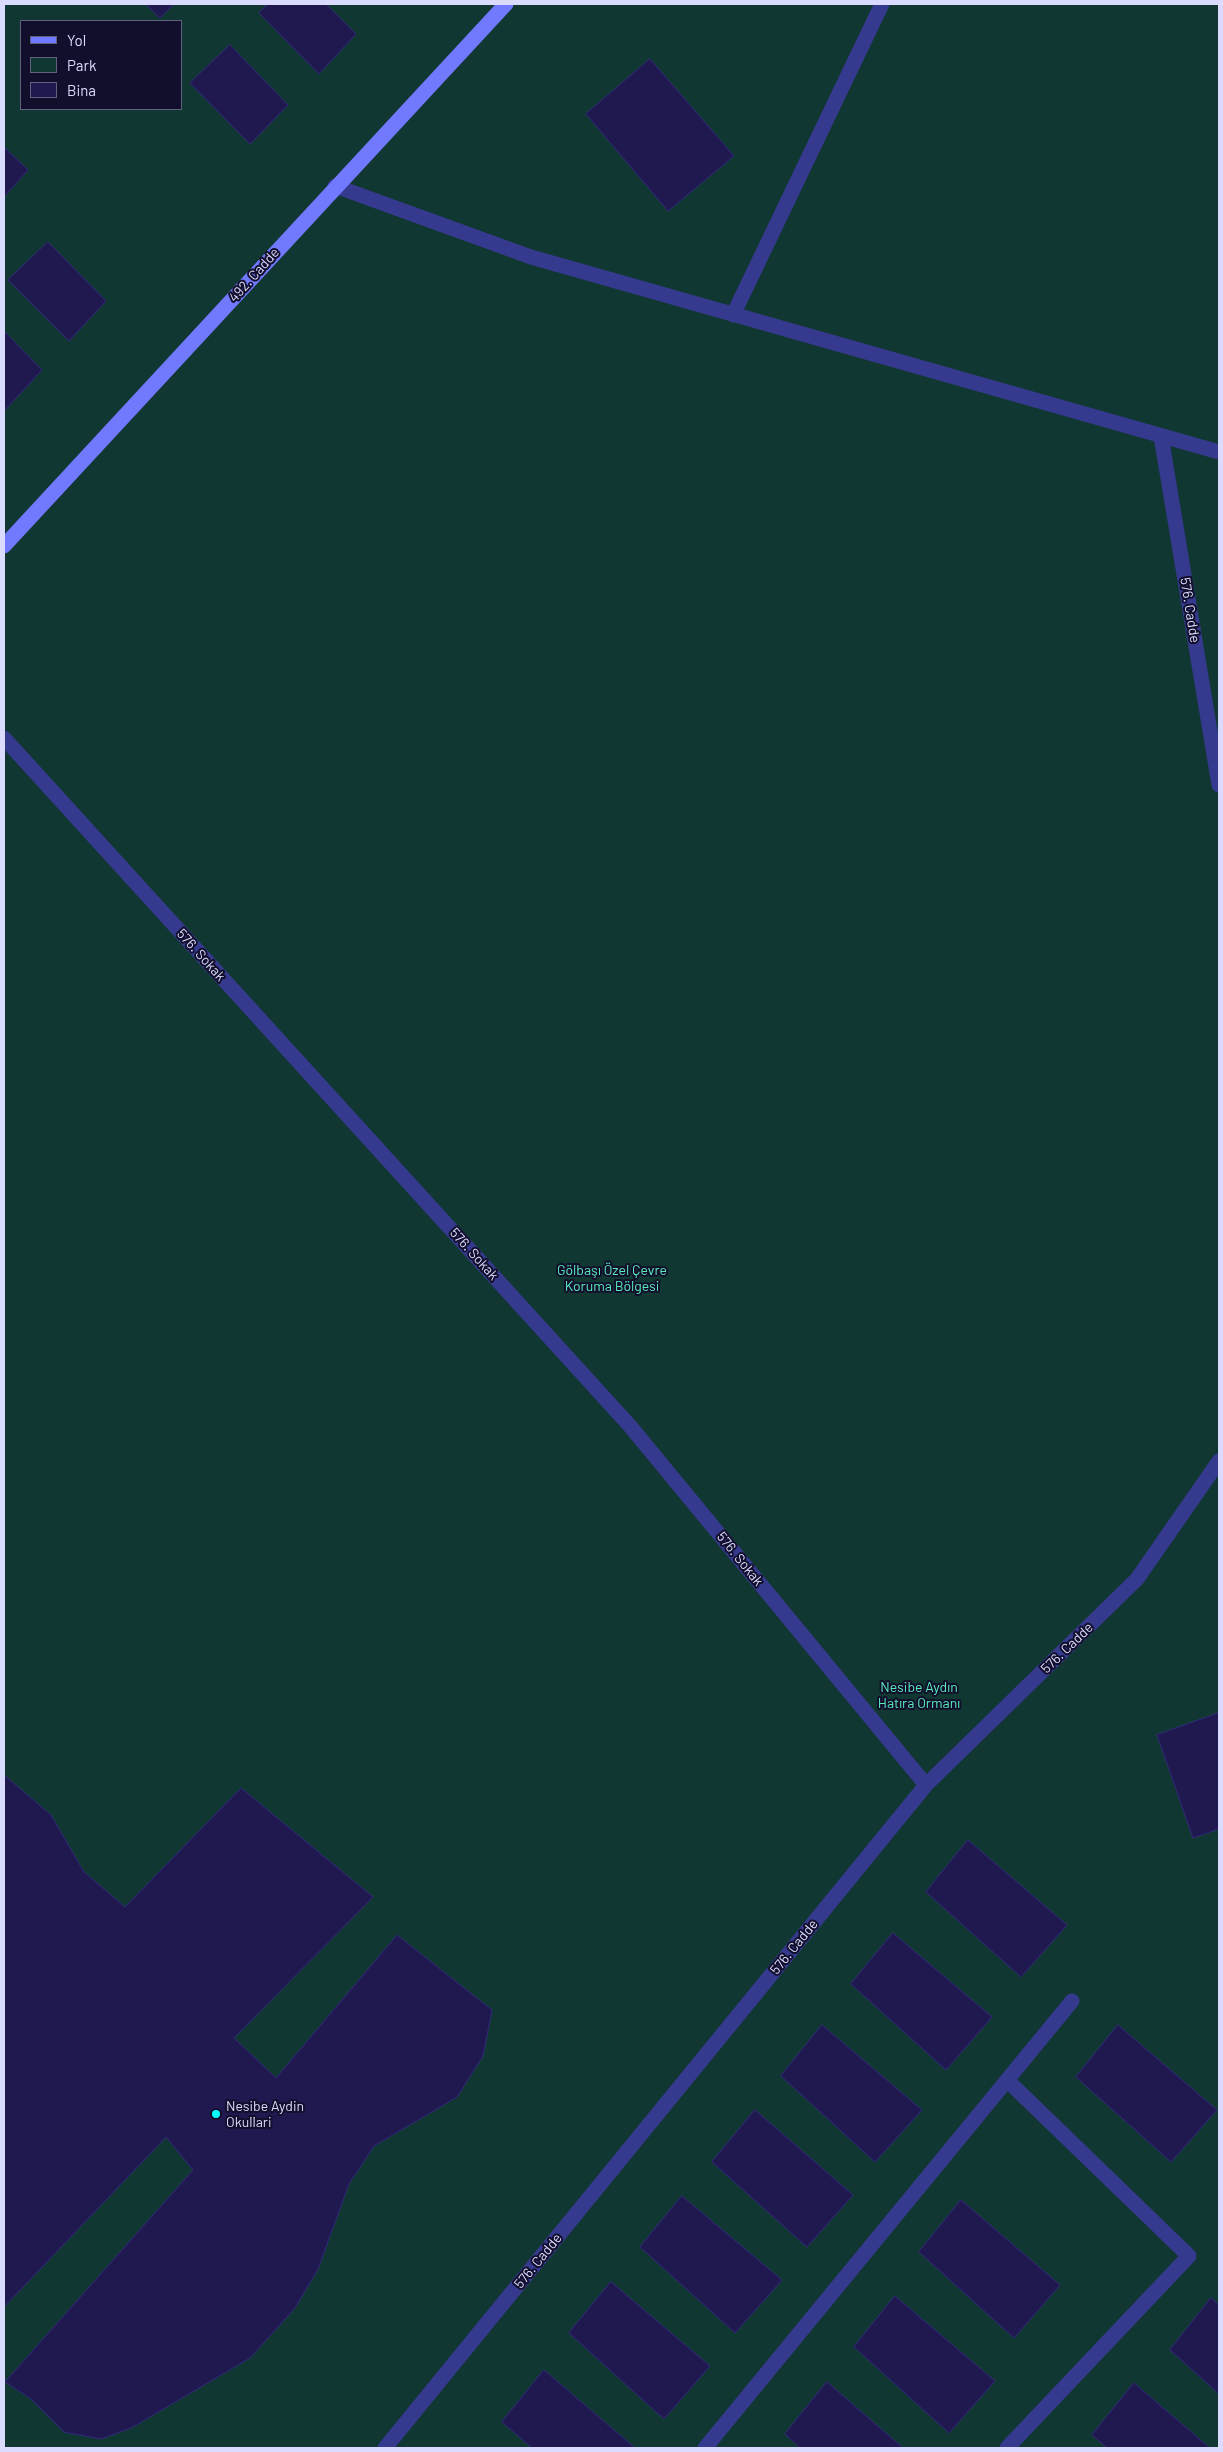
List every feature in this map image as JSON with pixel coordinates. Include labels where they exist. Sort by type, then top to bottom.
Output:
[{"type":"street","name":"492. Cadde","points":[[4,546],[506,4]]},
{"type":"street","points":[[733,315],[882,4]]},
{"type":"street","points":[[336,186],[531,257],[1219,452]]},
{"type":"street","name":"576. Cadde","points":[[1162,436],[1219,785]]},
{"type":"street","name":"576. Sokak","points":[[4,738],[630,1426],[926,1785]]},
{"type":"street","name":"576. Cadde","points":[[385,2448],[926,1785],[1137,1579],[1219,1461]]},
{"type":"street","points":[[705,2448],[1072,2001]]},
{"type":"street","points":[[1007,2080],[1189,2256],[1007,2448]]},
{"type":"green space","name":"Gölbaşı Özel Çevre Koruma Bölgesi","points":[[4,4],[1219,4],[1219,2448],[4,2448]]},
{"type":"building","points":[[146,4],[174,4],[160,18]]},
{"type":"building","points":[[268,4],[326,4],[356,34],[319,74],[259,13]]},
{"type":"building","points":[[230,45],[288,105],[250,144],[190,83]]},
{"type":"building","points":[[650,59],[734,156],[668,211],[586,114]]},
{"type":"building","points":[[4,147],[28,170],[4,197]]},
{"type":"building","points":[[48,242],[106,301],[69,341],[8,280]]},
{"type":"building","points":[[4,331],[42,370],[5,410],[4,408]]},
{"type":"building","points":[[1219,1713],[1219,1829],[1193,1838],[1157,1735]]},
{"type":"building","name":"Nesibe Aydin Okullari","points":[[4,1775],[51,1815],[84,1872],[125,1907],[241,1788],[373,1897],[234,2038],[276,2078],[397,1935],[492,2010],[483,2056],[457,2097],[374,2146],[349,2184],[318,2269],[295,2308],[250,2358],[131,2428],[101,2439],[64,2432],[31,2399],[5,2382],[193,2170],[166,2137],[4,2307]]},
{"type":"building","points":[[968,1840],[1067,1925],[1021,1977],[926,1892]]},
{"type":"building","points":[[893,1933],[992,2017],[946,2070],[851,1984]]},
{"type":"building","points":[[822,2025],[922,2110],[875,2162],[781,2076]]},
{"type":"building","points":[[1118,2025],[1217,2110],[1171,2162],[1076,2077]]},
{"type":"building","points":[[755,2110],[853,2195],[807,2247],[712,2162]]},
{"type":"building","points":[[682,2196],[782,2280],[735,2333],[640,2247]]},
{"type":"building","points":[[961,2200],[1060,2285],[1014,2338],[919,2252]]},
{"type":"building","points":[[611,2282],[710,2366],[664,2419],[569,2333]]},
{"type":"building","points":[[895,2296],[995,2381],[949,2433],[854,2347]]},
{"type":"building","points":[[1211,2298],[1219,2305],[1219,2394],[1170,2350]]},
{"type":"building","points":[[544,2370],[635,2448],[532,2448],[502,2422]]},
{"type":"building","points":[[827,2382],[903,2448],[800,2448],[785,2434]]},
{"type":"building","points":[[1134,2383],[1210,2448],[1107,2448],[1092,2435]]},
{"type":"place","name":"Nesibe Aydin Okullari","points":[[216,2114]]},
{"type":"park label","name":"Nesibe Aydın Hatıra Ormanı","points":[[919,1695]]}]
